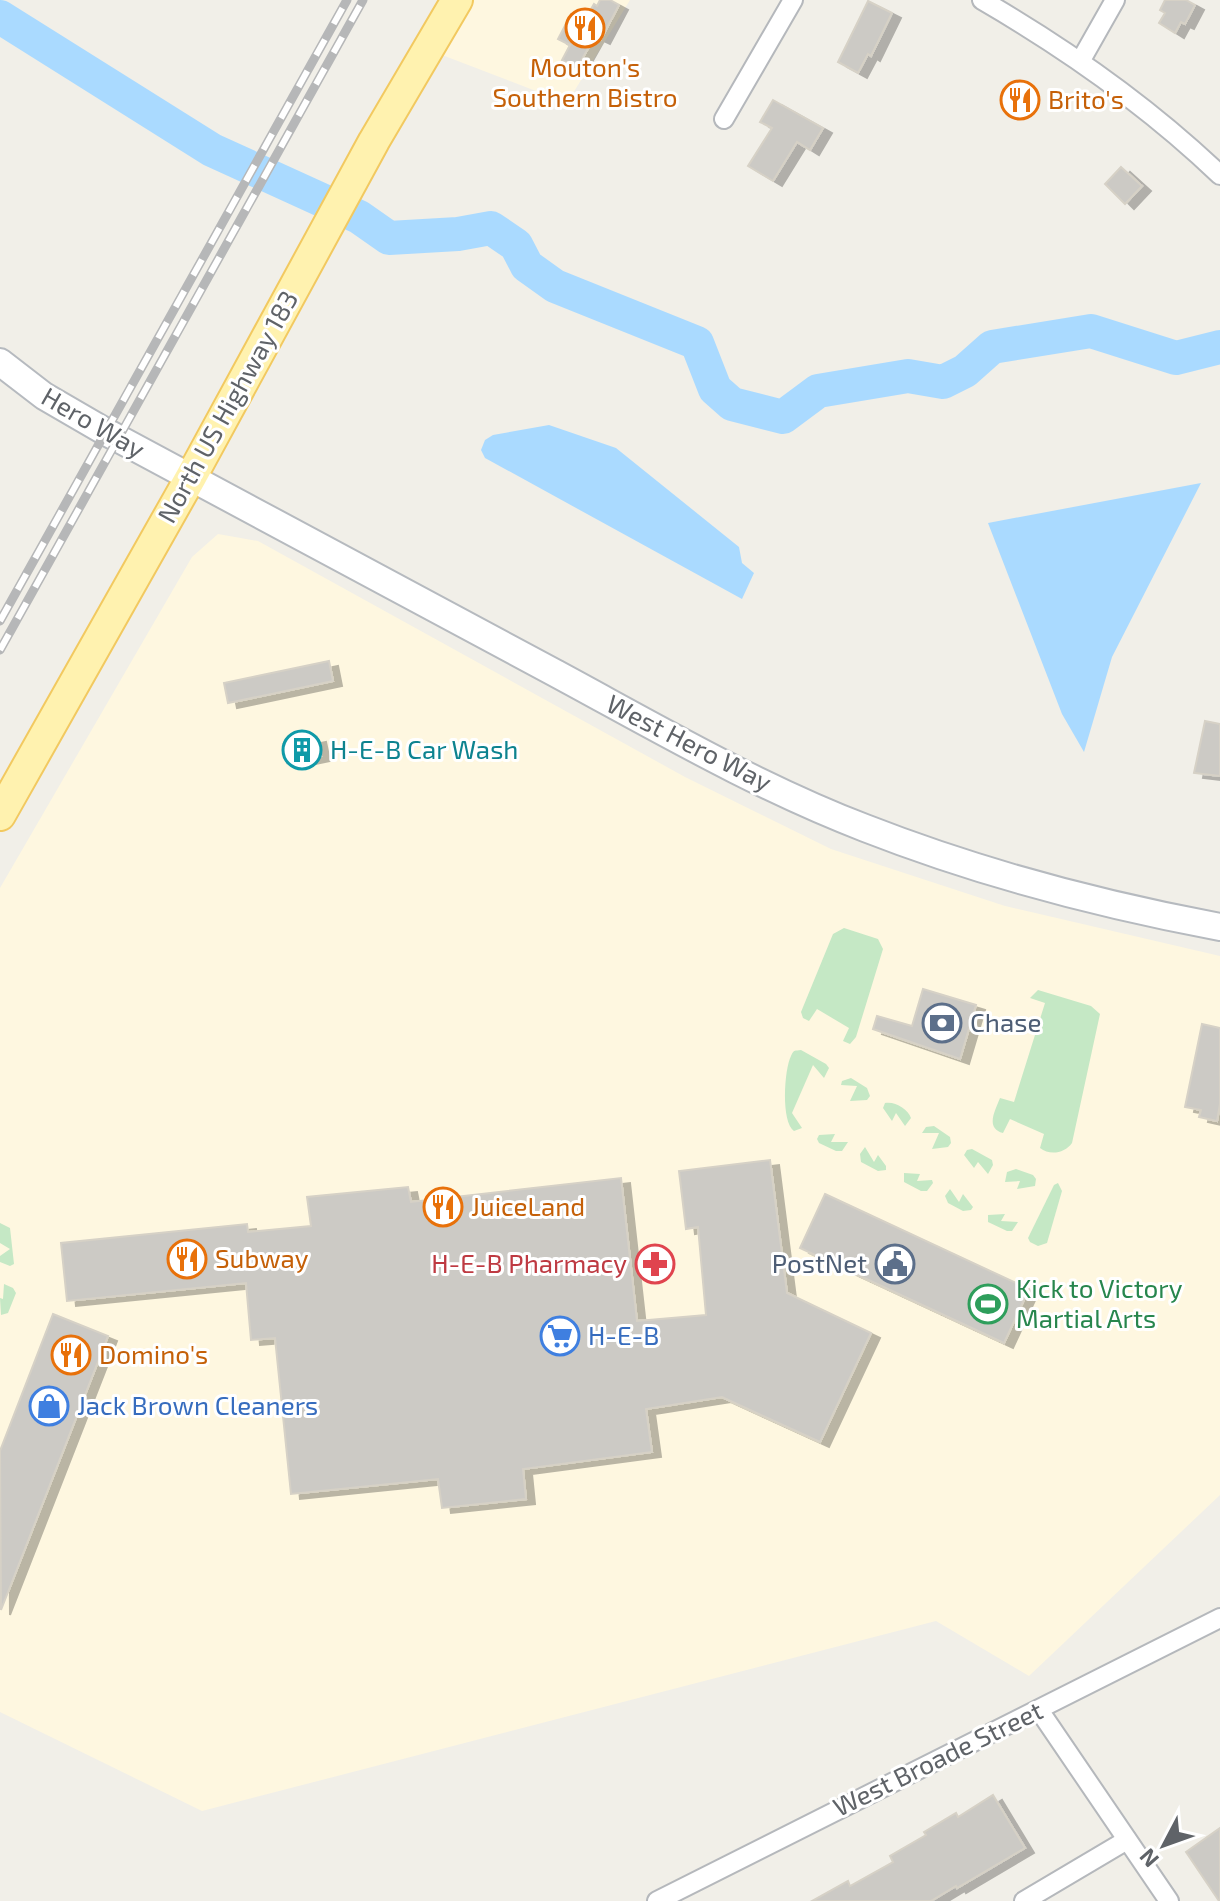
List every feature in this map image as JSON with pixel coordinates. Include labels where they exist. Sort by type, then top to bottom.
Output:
[{"type":"main road","name":"North US Highway 183","points":[[0,815],[191,477],[374,141],[457,0]]},
{"type":"main road","name":"Hero Way","points":[[0,362],[44,396],[191,477]]},
{"type":"main road","name":"West Hero Way","points":[[191,477],[682,741],[848,821],[958,862],[1058,892],[1220,927]]},
{"type":"street","points":[[724,119],[793,0]]},
{"type":"street","points":[[982,0],[1081,60],[1177,133],[1220,175]]},
{"type":"street","points":[[1081,60],[1115,0]]},
{"type":"street","name":"West Broade Street","points":[[657,1901],[1220,1618]]},
{"type":"street","points":[[1039,1710],[1169,1901]]},
{"type":"street","points":[[1024,1901],[1127,1840]]},
{"type":"shaded area","points":[[457,0],[630,0],[567,103],[429,50]]},
{"type":"shaded area","points":[[218,534],[258,541],[685,777],[831,849],[1005,906],[1220,956],[1220,1495],[1029,1676],[936,1621],[202,1811],[0,1712],[0,888],[192,557]]},
{"type":"green space","points":[[844,928],[878,939],[883,949],[856,1037],[850,1044],[843,1041],[849,1028],[817,1009],[809,1021],[803,1018],[801,1012],[833,934]]},
{"type":"green space","points":[[1038,990],[1091,1006],[1100,1014],[1072,1143],[1057,1152],[1040,1148],[1044,1134],[1010,1119],[1003,1133],[997,1131],[993,1123],[1000,1098],[1014,1102],[1045,1003],[1030,998]]},
{"type":"green space","points":[[801,1050],[829,1068],[824,1078],[813,1065],[792,1113],[802,1128],[794,1131],[785,1107],[785,1084],[791,1056],[794,1051]]},
{"type":"green space","points":[[851,1078],[867,1088],[870,1096],[867,1100],[850,1101],[857,1086],[841,1085],[842,1081]]},
{"type":"green space","points":[[885,1103],[897,1104],[907,1112],[911,1118],[905,1126],[896,1113],[892,1121],[883,1108]]},
{"type":"green space","points":[[934,1126],[950,1137],[948,1147],[932,1149],[939,1133],[922,1133],[926,1127]]},
{"type":"green space","points":[[835,1134],[831,1142],[848,1142],[842,1151],[819,1143],[817,1139],[819,1135]]},
{"type":"green space","points":[[865,1147],[874,1162],[878,1155],[886,1170],[878,1171],[861,1162],[860,1154]]},
{"type":"green space","points":[[972,1149],[992,1160],[988,1174],[978,1162],[974,1168],[964,1155]]},
{"type":"green space","points":[[1016,1169],[1033,1175],[1035,1186],[1017,1189],[1020,1181],[1005,1182],[1007,1172]]},
{"type":"green space","points":[[904,1173],[920,1174],[917,1181],[932,1180],[933,1183],[927,1191],[921,1191],[904,1182]]},
{"type":"green space","points":[[1058,1183],[1062,1191],[1047,1243],[1038,1246],[1028,1238],[1054,1185]]},
{"type":"green space","points":[[950,1189],[959,1202],[963,1194],[973,1207],[971,1210],[963,1211],[948,1203],[945,1196]]},
{"type":"green space","points":[[1005,1214],[1001,1221],[1018,1222],[1012,1231],[988,1222],[988,1215]]},
{"type":"green space","points":[[0,1223],[10,1228],[14,1264],[10,1266],[0,1262],[0,1256],[10,1249],[0,1243]]},
{"type":"green space","points":[[4,1284],[16,1293],[8,1313],[1,1315],[0,1298],[3,1299]]},
{"type":"water","points":[[549,425],[616,448],[739,547],[742,563],[754,573],[742,599],[485,458],[481,450],[485,440],[493,435]]},
{"type":"water","points":[[1201,483],[1112,657],[1084,752],[1062,714],[988,523]]},
{"type":"building","name":"Mouton's Southern Bistro","points":[[600,0],[610,0],[619,5],[601,39],[595,36],[577,68],[562,60],[570,45],[558,39],[571,14],[584,21]]},
{"type":"building","points":[[1165,0],[1186,0],[1195,5],[1185,24],[1181,22],[1175,33],[1159,23],[1165,13],[1160,10]]},
{"type":"building","points":[[868,1],[892,13],[871,56],[868,54],[858,73],[838,62]]},
{"type":"building","points":[[773,100],[823,128],[810,150],[797,142],[773,181],[748,166],[772,128],[760,122]]},
{"type":"building","points":[[1121,167],[1142,186],[1125,204],[1105,184]]},
{"type":"building","points":[[329,661],[333,681],[228,703],[224,683]]},
{"type":"building","points":[[1205,721],[1220,724],[1220,776],[1194,773]]},
{"type":"building","name":"H-E-B Car Wash","points":[[317,737],[321,756],[287,763],[283,744]]},
{"type":"building","name":"Chase","points":[[923,989],[976,1005],[960,1059],[873,1029],[877,1016],[912,1026]]},
{"type":"building","points":[[1202,1024],[1220,1028],[1220,1104],[1217,1121],[1199,1117],[1201,1110],[1185,1107]]},
{"type":"building","name":"H-E-B","points":[[770,1160],[787,1293],[871,1333],[820,1442],[722,1397],[646,1409],[652,1452],[523,1469],[526,1499],[442,1508],[438,1479],[291,1494],[275,1338],[251,1340],[246,1283],[67,1301],[61,1243],[247,1224],[248,1232],[311,1226],[307,1197],[408,1187],[411,1202],[621,1178],[637,1321],[706,1315],[698,1227],[686,1229],[679,1171]]},
{"type":"building","points":[[825,1194],[1029,1289],[1004,1343],[800,1248]]},
{"type":"building","points":[[53,1314],[108,1336],[1,1610],[0,1451]]},
{"type":"building","points":[[993,1795],[1025,1848],[957,1888],[931,1901],[812,1901],[848,1881],[850,1886],[893,1862],[890,1856],[926,1835],[924,1832],[956,1813],[958,1817]]},
{"type":"building","points":[[1220,1828],[1220,1901],[1219,1901],[1186,1852]]},
{"type":"waterway","points":[[0,17],[212,150],[359,217],[389,238],[458,234],[491,228],[516,245],[527,266],[555,286],[697,343],[715,389],[732,404],[783,417],[818,391],[908,376],[943,382],[965,371],[992,347],[1091,331],[1176,358],[1220,347]]},
{"type":"railway","points":[[0,621],[347,0]]},
{"type":"railway","points":[[0,650],[363,0]]},
{"type":"place","name":"Mouton's Southern Bistro","points":[[585,28]]},
{"type":"place","name":"Brito's","points":[[1020,100]]},
{"type":"place","name":"H-E-B Car Wash","points":[[302,750]]},
{"type":"place","name":"Chase","points":[[942,1023]]},
{"type":"place","name":"JuiceLand","points":[[443,1207]]},
{"type":"place","name":"Subway","points":[[187,1259]]},
{"type":"place","name":"H-E-B Pharmacy","points":[[655,1264]]},
{"type":"place","name":"PostNet","points":[[895,1264]]},
{"type":"place","name":"Kick to Victory Martial Arts","points":[[988,1304]]},
{"type":"place","name":"H-E-B","points":[[560,1336]]},
{"type":"place","name":"Domino's","points":[[71,1355]]},
{"type":"place","name":"Jack Brown Cleaners","points":[[49,1406]]}]
